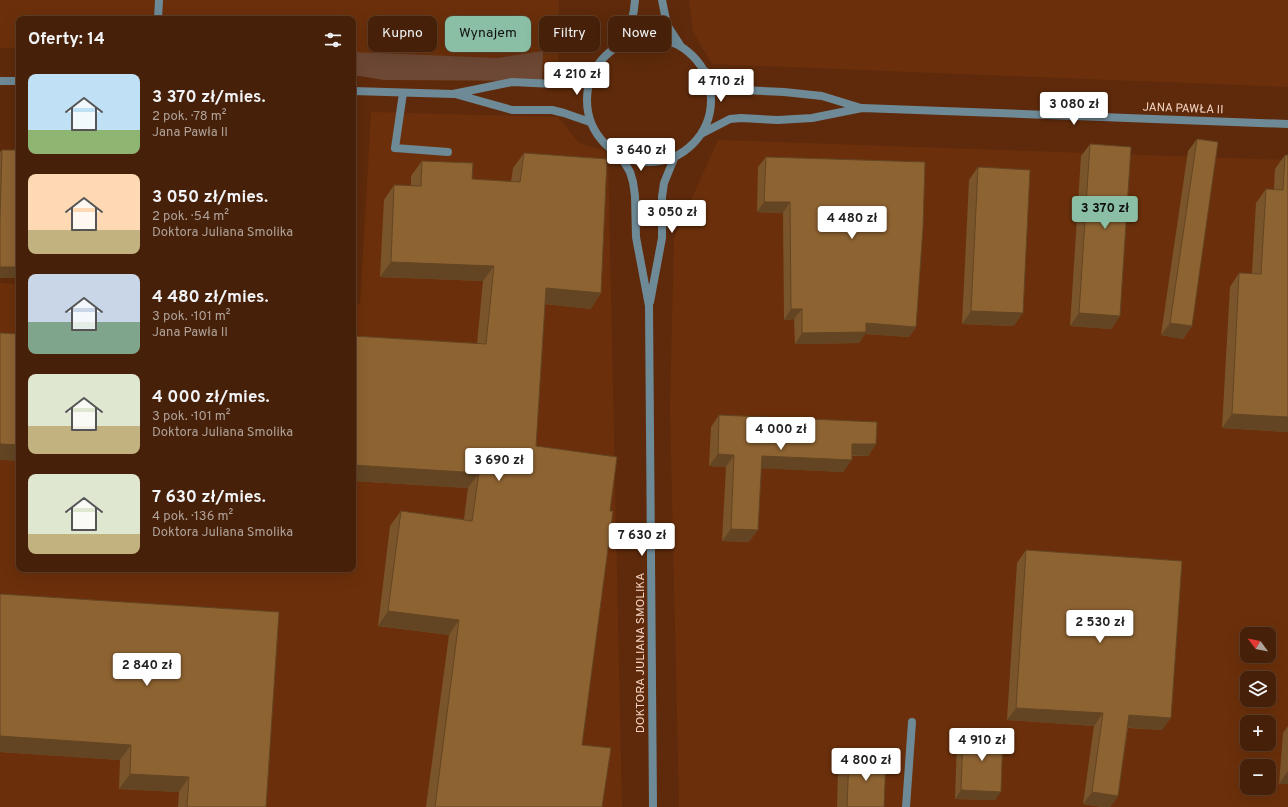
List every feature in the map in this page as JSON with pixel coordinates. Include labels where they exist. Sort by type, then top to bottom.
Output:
[{"type":"street","points":[[158,16],[159,0]]},
{"type":"street","points":[[633,16],[634,0]]},
{"type":"street","points":[[662,0],[667,25],[680,46]]},
{"type":"street","points":[[609,52],[593,71],[587,88],[586,105],[590,122],[598,137],[610,149],[625,158],[642,162],[659,161],[675,156],[690,147],[701,134],[708,118],[711,106],[709,82],[705,71],[690,52],[671,42]]},
{"type":"street","points":[[452,94],[512,82],[554,84],[568,82],[593,71]]},
{"type":"street","name":"JANA PAWŁA II","points":[[705,71],[724,86],[740,90],[784,92],[822,96],[862,108]]},
{"type":"street","points":[[0,81],[16,81]]},
{"type":"street","points":[[356,91],[452,94],[512,110],[552,110],[590,122]]},
{"type":"street","points":[[403,92],[395,148],[448,152]]},
{"type":"street","name":"JANA PAWŁA II","points":[[701,134],[730,119],[741,118],[778,120],[812,118],[862,108],[1288,124]]},
{"type":"street","name":"DOKTORA JULIANA SMOLIKA","points":[[620,155],[630,172],[633,182],[635,196],[636,237],[649,306],[653,807]]},
{"type":"street","name":"DOKTORA JULIANA SMOLIKA","points":[[649,306],[662,238],[662,197],[664,183],[675,156]]},
{"type":"street","points":[[906,807],[912,722]]},
{"type":"shaded area","points":[[0,0],[559,0],[559,16],[539,16],[539,52],[558,52],[558,73],[356,62],[356,16],[16,16],[16,48],[0,48]]},
{"type":"shaded area","points":[[689,0],[1288,0],[1288,87],[712,64],[693,32]]},
{"type":"shaded area","points":[[356,52],[497,58],[543,52],[542,81],[384,80],[356,75]]},
{"type":"shaded area","points":[[371,112],[558,117],[579,143],[608,152],[622,807],[0,807],[0,283],[16,284],[16,572],[356,572],[356,304],[360,304]]},
{"type":"shaded area","points":[[718,140],[1288,160],[1288,807],[679,807],[670,408],[674,238]]},
{"type":"building","points":[[1197,139],[1218,142],[1192,326],[1170,323]]},
{"type":"building","points":[[1090,144],[1131,147],[1120,316],[1079,313]]},
{"type":"building","points":[[2,150],[16,150],[16,267],[0,267]]},
{"type":"building","points":[[524,153],[607,159],[601,293],[546,288],[536,446],[617,457],[610,511],[613,511],[582,745],[611,748],[602,807],[435,807],[459,620],[388,611],[401,511],[472,521],[479,473],[356,465],[356,336],[486,344],[494,266],[391,262],[394,185],[421,186],[422,161],[473,163],[472,179],[520,182]]},
{"type":"building","points":[[1285,155],[1288,155],[1288,417],[1232,414],[1239,273],[1261,274],[1266,189],[1283,190]]},
{"type":"building","points":[[766,157],[925,162],[923,228],[916,327],[866,323],[866,332],[802,333],[802,309],[791,309],[790,202],[764,202]]},
{"type":"building","points":[[978,167],[1030,170],[1023,313],[971,311]]},
{"type":"building","points":[[0,333],[16,334],[16,445],[0,444]]},
{"type":"building","points":[[719,415],[877,422],[876,444],[852,444],[852,460],[762,456],[758,530],[731,529],[734,455],[718,454]]},
{"type":"building","points":[[1026,550],[1182,561],[1171,718],[1129,715],[1118,796],[1092,792],[1103,713],[1016,708]]},
{"type":"building","points":[[0,594],[279,612],[266,807],[187,807],[189,777],[130,774],[131,745],[0,736]]},
{"type":"building","points":[[963,732],[1003,733],[1001,792],[961,790]]},
{"type":"building","points":[[849,756],[886,757],[884,807],[847,807]]}]
